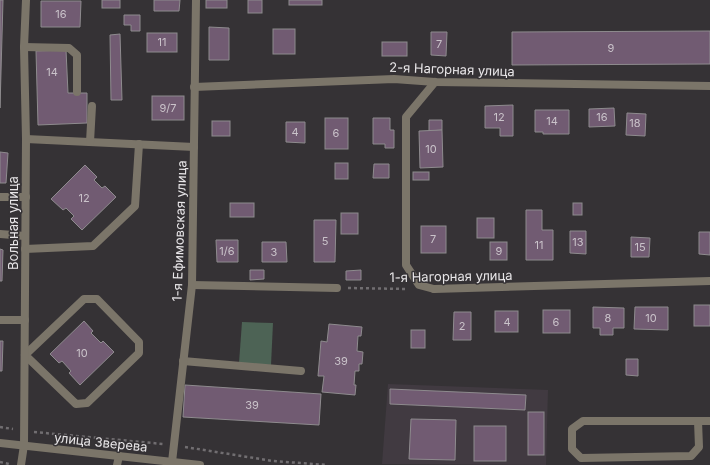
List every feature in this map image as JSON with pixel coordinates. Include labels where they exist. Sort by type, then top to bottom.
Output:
[{"type":"street","name":"Вольная улица","points":[[21,465],[24,445],[25,355],[26,139],[24,47],[26,0]]},
{"type":"street","name":"1-я Ефимовская улица","points":[[172,462],[192,285],[196,0]]},
{"type":"street","points":[[24,47],[69,48],[77,55],[77,92]]},
{"type":"street","name":"2-я Нагорная улица","points":[[194,87],[394,79],[435,82],[710,86]]},
{"type":"street","name":"1-я Нагорная улица","points":[[435,82],[406,117],[406,265],[419,285],[434,289],[710,281]]},
{"type":"street","points":[[90,142],[92,106]]},
{"type":"street","points":[[26,139],[194,147]]},
{"type":"street","points":[[25,249],[93,246],[135,206],[139,144]]},
{"type":"street","points":[[0,197],[26,197]]},
{"type":"street","points":[[0,234],[25,236]]},
{"type":"street","points":[[192,285],[338,288]]},
{"type":"street","points":[[84,299],[97,299],[140,342],[139,353],[87,403],[76,404],[25,355],[84,299]]},
{"type":"street","points":[[0,320],[25,320]]},
{"type":"street","points":[[183,361],[301,371]]},
{"type":"street","points":[[698,421],[699,447],[691,456],[581,458],[572,448],[572,429],[583,421],[698,421],[710,421]]},
{"type":"street","name":"улица Зверева","points":[[0,443],[200,465]]},
{"type":"street","points":[[117,465],[119,456]]},
{"type":"path","name":"1-я Нагорная улица","points":[[338,288],[412,289]]},
{"type":"path","points":[[0,462],[14,465]]},
{"type":"shaded area","points":[[388,384],[548,390],[546,465],[382,464]]},
{"type":"green space","points":[[242,322],[273,323],[271,365],[239,363]]},
{"type":"building","points":[[0,0],[3,0],[0,108]]},
{"type":"building","points":[[102,0],[120,0],[120,8],[102,8]]},
{"type":"building","points":[[154,0],[180,0],[179,11],[154,11]]},
{"type":"building","points":[[206,0],[227,0],[227,8],[206,8]]},
{"type":"building","points":[[248,0],[262,0],[262,13],[248,13]]},
{"type":"building","points":[[289,0],[322,0],[322,5],[289,5]]},
{"type":"building","points":[[41,1],[81,1],[80,27],[41,27]]},
{"type":"building","points":[[124,15],[140,15],[140,31],[131,31],[131,25],[124,25]]},
{"type":"building","points":[[209,27],[229,28],[229,60],[209,60]]},
{"type":"building","points":[[273,29],[295,29],[295,54],[273,54]]},
{"type":"building","points":[[710,31],[710,64],[512,65],[512,32]]},
{"type":"building","points":[[431,32],[447,32],[446,56],[431,55]]},
{"type":"building","points":[[147,33],[177,33],[177,52],[147,52]]},
{"type":"building","points":[[120,34],[122,100],[111,100],[110,35]]},
{"type":"building","points":[[382,42],[407,42],[407,56],[382,56]]},
{"type":"building","points":[[66,50],[68,93],[87,93],[87,123],[38,125],[36,51]]},
{"type":"building","points":[[152,96],[184,96],[184,120],[152,120]]},
{"type":"building","points":[[513,105],[513,136],[500,136],[500,128],[485,128],[485,106]]},
{"type":"building","points":[[614,108],[615,126],[589,127],[589,109]]},
{"type":"building","points":[[535,110],[569,110],[569,134],[543,134],[543,132],[535,132]]},
{"type":"building","points":[[627,113],[646,114],[645,136],[626,135]]},
{"type":"building","points":[[325,118],[348,118],[348,149],[325,149]]},
{"type":"building","points":[[373,118],[390,118],[390,130],[394,130],[394,148],[385,148],[385,144],[373,144]]},
{"type":"building","points":[[429,120],[442,120],[442,130],[429,131]]},
{"type":"building","points":[[212,121],[230,121],[230,136],[212,136]]},
{"type":"building","points":[[286,122],[305,122],[305,143],[286,142]]},
{"type":"building","points":[[442,130],[443,167],[420,168],[419,131]]},
{"type":"building","points":[[0,152],[8,153],[6,183],[0,183]]},
{"type":"building","points":[[335,163],[348,163],[348,179],[335,179]]},
{"type":"building","points":[[374,164],[389,164],[389,178],[373,178]]},
{"type":"building","points":[[85,165],[97,177],[94,180],[102,188],[105,186],[116,197],[82,230],[71,219],[74,216],[66,208],[63,210],[51,199]]},
{"type":"building","points":[[413,172],[429,172],[429,180],[413,180]]},
{"type":"building","points":[[230,203],[254,203],[254,217],[230,217]]},
{"type":"building","points":[[573,203],[582,203],[582,215],[573,215]]},
{"type":"building","points":[[526,210],[542,210],[542,230],[553,230],[553,260],[526,260]]},
{"type":"building","points":[[341,213],[358,213],[358,234],[341,234]]},
{"type":"building","points":[[477,218],[494,218],[494,238],[477,238]]},
{"type":"building","points":[[314,220],[336,220],[335,262],[314,262]]},
{"type":"building","points":[[421,226],[446,226],[446,253],[421,253]]},
{"type":"building","points":[[570,231],[586,231],[586,254],[570,253]]},
{"type":"building","points":[[699,232],[710,232],[710,255],[699,254]]},
{"type":"building","points":[[631,237],[650,238],[649,257],[631,257]]},
{"type":"building","points":[[216,240],[238,240],[238,262],[217,262]]},
{"type":"building","points":[[262,242],[286,242],[287,262],[262,262]]},
{"type":"building","points":[[490,242],[507,242],[507,260],[490,260]]},
{"type":"building","points":[[0,249],[3,250],[2,281],[0,281]]},
{"type":"building","points":[[250,270],[264,270],[264,279],[250,280]]},
{"type":"building","points":[[361,270],[361,280],[346,280],[346,271]]},
{"type":"building","points":[[694,305],[710,305],[710,326],[694,326]]},
{"type":"building","points":[[593,307],[624,308],[624,328],[613,328],[613,335],[600,335],[600,328],[593,328]]},
{"type":"building","points":[[635,307],[668,307],[668,330],[634,329]]},
{"type":"building","points":[[543,310],[570,310],[570,333],[543,333]]},
{"type":"building","points":[[495,311],[518,311],[518,332],[495,332]]},
{"type":"building","points":[[454,312],[471,312],[471,340],[453,340]]},
{"type":"building","points":[[84,321],[93,331],[91,333],[101,343],[103,341],[114,352],[80,385],[69,373],[71,371],[62,361],[59,363],[50,354]]},
{"type":"building","points":[[329,324],[362,327],[361,336],[358,336],[357,351],[363,352],[362,364],[359,364],[359,371],[355,371],[355,395],[322,392],[324,376],[318,376],[321,341],[327,342]]},
{"type":"building","points":[[411,330],[425,330],[425,348],[411,348]]},
{"type":"building","points":[[0,341],[3,341],[2,371],[0,371]]},
{"type":"building","points":[[626,359],[638,359],[638,376],[626,375]]},
{"type":"building","points":[[185,385],[321,394],[319,425],[183,417]]},
{"type":"building","points":[[390,389],[526,395],[525,410],[390,404]]},
{"type":"building","points":[[528,412],[544,412],[544,455],[528,455]]},
{"type":"building","points":[[411,419],[456,420],[455,460],[409,459]]},
{"type":"building","points":[[474,426],[506,426],[506,461],[474,461]]}]
